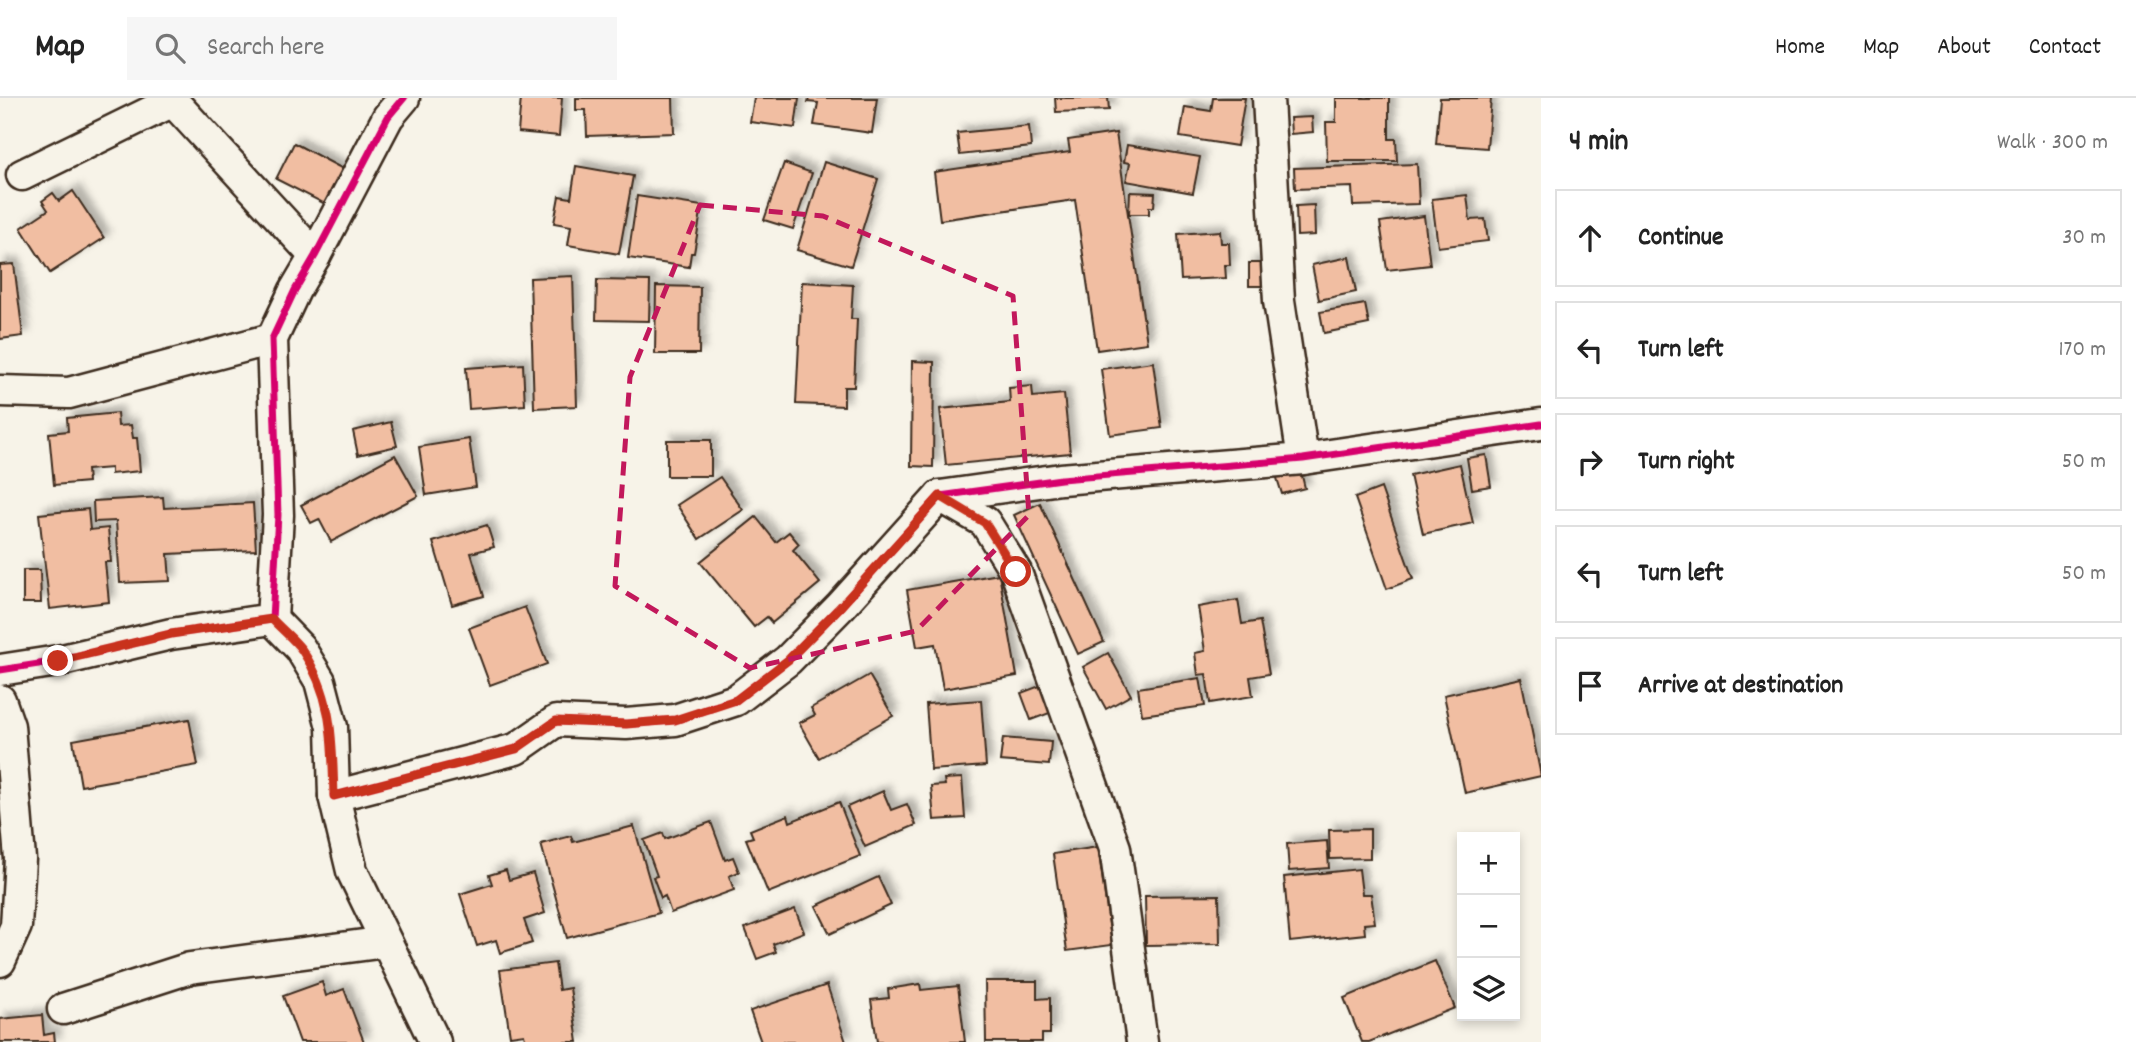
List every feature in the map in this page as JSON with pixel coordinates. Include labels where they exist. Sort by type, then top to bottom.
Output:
[{"type":"street","points":[[404,98],[388,117],[295,290],[272,339],[278,515],[272,619],[300,648],[320,681],[332,727],[334,796],[352,871],[435,1042]]},
{"type":"street","points":[[1268,98],[1279,301],[1303,459]]},
{"type":"street","points":[[22,175],[172,99],[315,256]]},
{"type":"street","points":[[0,391],[69,393],[272,339]]},
{"type":"street","points":[[334,796],[516,749],[556,721],[626,724],[675,720],[736,700],[788,660],[841,606],[940,496],[1061,479],[1303,459],[1541,424]]},
{"type":"street","points":[[940,496],[985,523],[1016,572],[1115,848],[1142,1042]]},
{"type":"street","points":[[0,670],[58,661],[171,634],[272,619]]},
{"type":"street","points":[[0,700],[9,726],[20,859],[16,926],[0,961]]},
{"type":"street","points":[[64,1009],[190,968],[386,942]]},
{"type":"highlighted area","points":[[700,205],[823,216],[1013,296],[1029,515],[916,631],[750,668],[615,586],[630,377]]},
{"type":"building","points":[[521,98],[562,98],[559,136],[518,132]]},
{"type":"building","points":[[576,98],[673,98],[674,133],[587,136],[586,110],[576,110]]},
{"type":"building","points":[[754,98],[799,98],[795,128],[750,122]]},
{"type":"building","points":[[809,98],[877,98],[872,133],[814,125],[818,103],[808,102]]},
{"type":"building","points":[[1055,98],[1108,98],[1109,110],[1056,112]]},
{"type":"building","points":[[1213,98],[1245,98],[1237,146],[1180,137],[1185,107],[1211,111]]},
{"type":"building","points":[[1336,98],[1389,98],[1389,139],[1396,139],[1397,161],[1327,161],[1326,122],[1336,122]]},
{"type":"building","points":[[1440,98],[1491,98],[1487,148],[1436,144]]},
{"type":"building","points":[[1312,117],[1313,132],[1291,134],[1290,118]]},
{"type":"building","points":[[1029,126],[1031,147],[960,155],[957,133]]},
{"type":"building","points":[[1116,133],[1147,343],[1097,350],[1075,200],[940,220],[934,172],[1070,152],[1068,140]]},
{"type":"building","points":[[294,143],[345,170],[327,205],[276,179]]},
{"type":"building","points":[[1127,145],[1200,157],[1193,193],[1126,181],[1130,163],[1124,162]]},
{"type":"building","points":[[824,162],[878,179],[851,266],[797,250]]},
{"type":"building","points":[[784,163],[812,173],[793,229],[764,220]]},
{"type":"building","points":[[1417,164],[1419,204],[1353,206],[1352,187],[1295,189],[1294,168]]},
{"type":"building","points":[[576,166],[633,176],[619,254],[568,245],[571,226],[554,223],[559,196],[571,198]]},
{"type":"building","points":[[73,191],[104,238],[50,273],[21,228],[48,210],[42,201],[53,193],[59,201]]},
{"type":"building","points":[[1130,192],[1155,193],[1154,207],[1149,207],[1149,214],[1129,214]]},
{"type":"building","points":[[1467,195],[1470,220],[1485,219],[1488,241],[1438,247],[1432,199]]},
{"type":"building","points":[[637,196],[702,206],[689,267],[628,258]]},
{"type":"building","points":[[1314,205],[1315,235],[1297,236],[1296,206]]},
{"type":"building","points":[[1424,216],[1430,265],[1387,270],[1380,222]]},
{"type":"building","points":[[1220,231],[1221,243],[1229,243],[1230,265],[1225,265],[1226,278],[1181,280],[1178,234]]},
{"type":"building","points":[[1349,257],[1356,292],[1319,300],[1312,265]]},
{"type":"building","points":[[1249,263],[1267,263],[1268,286],[1249,286]]},
{"type":"building","points":[[14,264],[23,336],[0,339],[0,265]]},
{"type":"building","points":[[573,276],[577,406],[534,408],[530,278]]},
{"type":"building","points":[[597,280],[650,281],[649,321],[596,320]]},
{"type":"building","points":[[802,282],[853,285],[851,319],[857,319],[854,387],[844,387],[844,406],[796,404]]},
{"type":"building","points":[[656,286],[700,287],[699,354],[655,354]]},
{"type":"building","points":[[1365,304],[1369,324],[1324,333],[1320,312]]},
{"type":"building","points":[[912,361],[934,362],[933,467],[911,466]]},
{"type":"building","points":[[1153,362],[1162,428],[1110,435],[1101,369]]},
{"type":"building","points":[[523,364],[525,405],[469,409],[466,368]]},
{"type":"building","points":[[1032,386],[1033,397],[1064,394],[1070,453],[946,465],[940,409],[1010,402],[1009,388]]},
{"type":"building","points":[[117,413],[118,426],[131,425],[133,438],[137,438],[140,471],[111,474],[111,468],[87,470],[88,482],[54,485],[49,433],[68,431],[67,418]]},
{"type":"building","points":[[391,422],[397,446],[358,455],[353,431]]},
{"type":"building","points":[[469,439],[476,487],[426,495],[419,447]]},
{"type":"building","points":[[667,440],[711,440],[711,476],[667,476]]},
{"type":"building","points":[[395,455],[418,496],[331,542],[319,519],[311,523],[301,505]]},
{"type":"building","points":[[1486,455],[1491,486],[1472,489],[1467,458]]},
{"type":"building","points":[[1460,464],[1473,523],[1423,534],[1410,475]]},
{"type":"building","points":[[1300,468],[1305,488],[1282,494],[1276,475]]},
{"type":"building","points":[[720,477],[743,510],[699,539],[677,505]]},
{"type":"building","points":[[1381,488],[1413,579],[1387,589],[1355,498]]},
{"type":"building","points":[[163,497],[164,508],[253,503],[256,550],[168,554],[170,581],[120,583],[116,521],[94,522],[93,501]]},
{"type":"building","points":[[1040,503],[1104,642],[1078,654],[1014,515]]},
{"type":"building","points":[[88,509],[90,530],[108,528],[111,562],[105,562],[109,602],[50,609],[39,514]]},
{"type":"building","points":[[756,517],[776,542],[789,532],[799,544],[793,550],[820,583],[772,623],[767,617],[754,627],[700,562]]},
{"type":"building","points":[[487,525],[494,547],[471,553],[484,596],[452,605],[433,542]]},
{"type":"building","points":[[23,570],[40,570],[41,603],[23,603]]},
{"type":"building","points":[[999,574],[1017,676],[943,689],[935,644],[917,647],[907,590]]},
{"type":"building","points":[[1238,600],[1242,624],[1260,621],[1269,674],[1250,677],[1253,696],[1210,703],[1206,674],[1198,675],[1195,653],[1205,651],[1198,607]]},
{"type":"building","points":[[525,607],[547,664],[490,685],[469,628]]},
{"type":"building","points":[[1108,653],[1131,695],[1106,709],[1083,667]]},
{"type":"building","points":[[869,675],[893,716],[819,758],[799,723],[815,715],[811,708]]},
{"type":"building","points":[[1200,678],[1205,706],[1142,715],[1138,688]]},
{"type":"building","points":[[1521,678],[1541,776],[1465,793],[1444,695]]},
{"type":"building","points":[[1045,684],[1055,711],[1031,720],[1021,693]]},
{"type":"building","points":[[981,700],[986,766],[931,770],[926,704]]},
{"type":"building","points":[[189,719],[198,765],[81,786],[73,740]]},
{"type":"building","points":[[1003,738],[1051,742],[1049,765],[1000,761]]},
{"type":"building","points":[[962,778],[965,818],[934,820],[931,786],[945,785],[944,779]]},
{"type":"building","points":[[883,791],[891,810],[907,804],[916,825],[865,847],[847,807]]},
{"type":"building","points":[[839,802],[860,856],[768,893],[746,839],[753,837],[750,830],[788,815],[790,822]]},
{"type":"building","points":[[711,822],[725,860],[733,857],[739,872],[729,876],[734,890],[671,913],[665,896],[661,898],[653,877],[657,876],[644,840],[663,833],[665,839]]},
{"type":"building","points":[[634,826],[659,913],[567,938],[541,844],[571,836],[573,842]]},
{"type":"building","points":[[1370,829],[1370,858],[1330,859],[1329,830]]},
{"type":"building","points":[[1327,841],[1329,868],[1289,871],[1287,844]]},
{"type":"building","points":[[1098,847],[1112,945],[1067,951],[1053,854]]},
{"type":"building","points":[[1359,869],[1362,894],[1371,894],[1375,923],[1364,924],[1365,934],[1290,942],[1284,877]]},
{"type":"building","points":[[506,870],[509,880],[533,873],[545,913],[524,920],[532,943],[500,953],[496,940],[477,946],[460,894],[492,884],[489,875]]},
{"type":"building","points":[[878,877],[891,905],[830,934],[816,906]]},
{"type":"building","points":[[1219,895],[1220,944],[1146,945],[1145,896]]},
{"type":"building","points":[[795,909],[804,932],[773,944],[776,952],[757,959],[745,928]]},
{"type":"building","points":[[1435,961],[1455,1008],[1369,1042],[1362,1042],[1344,998]]},
{"type":"building","points":[[555,963],[559,990],[570,988],[578,1042],[526,1042],[524,1034],[510,1036],[500,970]]},
{"type":"building","points":[[985,981],[1037,981],[1037,999],[1050,998],[1050,1034],[1042,1034],[1042,1042],[986,1042]]},
{"type":"building","points":[[322,982],[326,996],[344,989],[364,1042],[300,1042],[283,996]]},
{"type":"building","points":[[920,984],[921,990],[958,986],[965,1042],[877,1042],[871,1000],[889,998],[888,989]]},
{"type":"building","points":[[827,985],[846,1042],[761,1042],[750,1011]]},
{"type":"building","points":[[42,1015],[44,1035],[54,1033],[55,1042],[0,1042],[0,1019]]},
{"type":"cycle path","points":[[0,670],[58,661],[171,634],[272,619],[278,515],[272,339],[295,290],[388,117],[404,98]]},
{"type":"cycle path","points":[[334,796],[516,749],[556,721],[626,724],[675,720],[736,700],[788,660],[841,606],[940,496],[1061,479],[1303,459],[1541,424]]},
{"type":"route","points":[[58,661],[171,634],[272,619],[300,648],[320,681],[332,727],[334,796],[516,749],[556,721],[626,724],[675,720],[736,700],[788,660],[841,606],[940,496],[985,523],[1016,572]]}]
